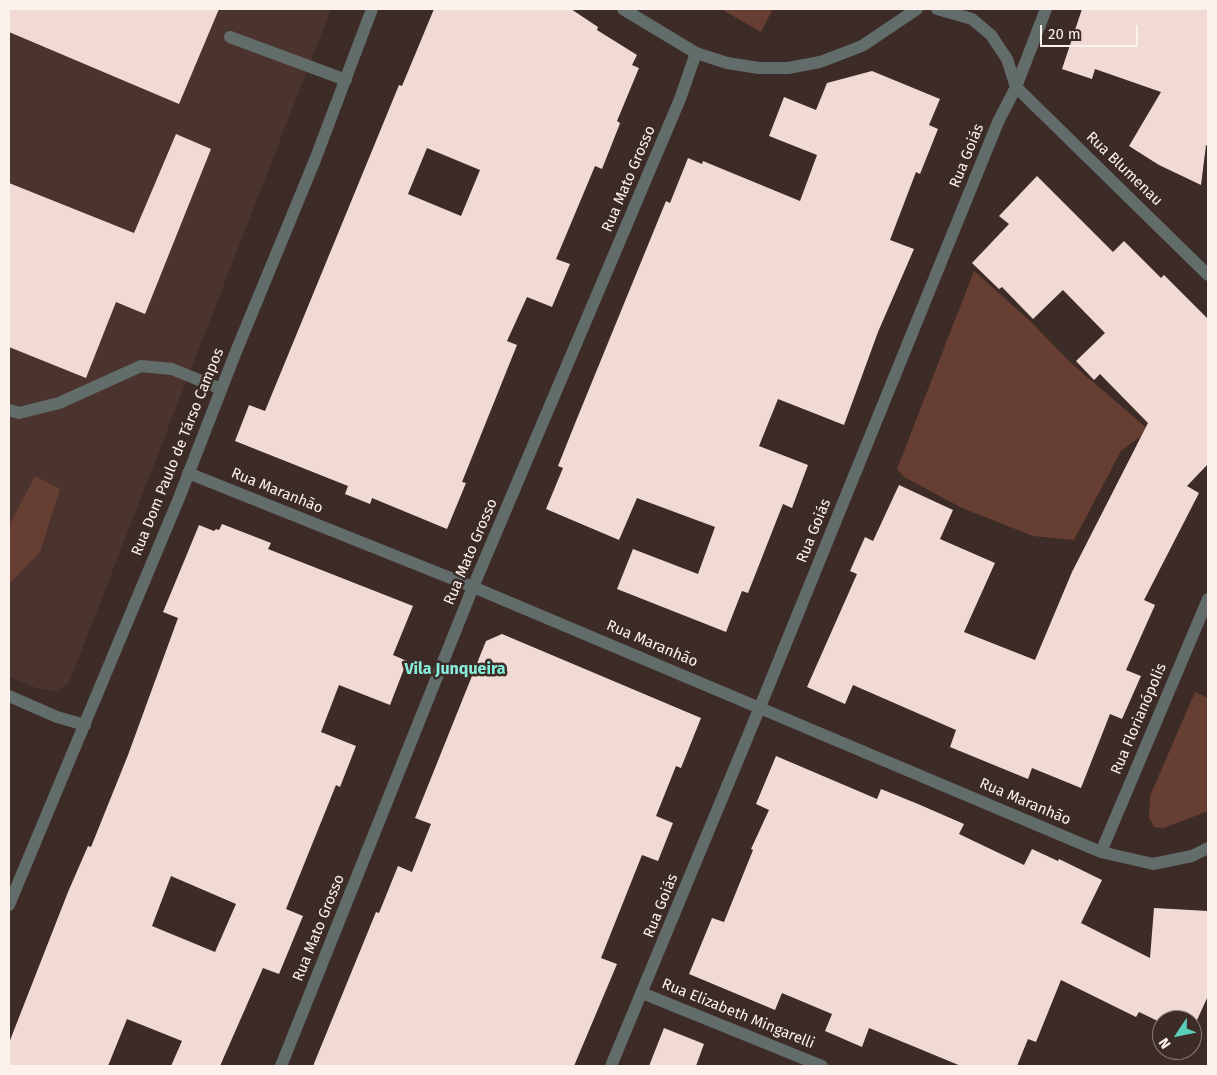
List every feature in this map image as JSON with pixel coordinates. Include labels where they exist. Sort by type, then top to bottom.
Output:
[{"type":"street","name":"Rua Dom Paulo de Társo Campos","points":[[9,905],[188,474],[346,80],[372,9]]},
{"type":"street","points":[[623,9],[696,53],[727,63],[758,68],[788,68],[820,62],[862,46],[917,9]]},
{"type":"street","points":[[937,9],[972,19],[991,35],[1007,59],[1016,87]]},
{"type":"street","name":"Rua Goiás","points":[[611,1066],[760,707],[998,122],[1016,87],[1046,9]]},
{"type":"street","points":[[230,37],[346,80]]},
{"type":"street","name":"Rua Mato Grosso","points":[[281,1066],[473,587],[677,108],[696,53]]},
{"type":"street","name":"Rua Blumenau","points":[[1016,87],[1208,274]]},
{"type":"street","points":[[9,410],[19,414],[58,403],[141,366],[172,370],[221,389]]},
{"type":"street","name":"Rua Maranhão","points":[[188,474],[473,587],[1101,852],[1153,864],[1192,856],[1208,848]]},
{"type":"street","name":"Rua Florianópolis","points":[[1101,852],[1208,599]]},
{"type":"street","points":[[9,696],[57,717],[84,725]]},
{"type":"street","name":"Rua Elizabeth Mingarelli","points":[[642,993],[822,1066]]},
{"type":"shaded area","points":[[9,9],[331,9],[69,683],[55,692],[36,688],[9,676]]},
{"type":"shaded area","points":[[721,9],[773,9],[761,32]]},
{"type":"shaded area","points":[[974,271],[1030,321],[1072,364],[1149,430],[1121,451],[1074,540],[1033,536],[962,508],[904,477],[897,469]]},
{"type":"shaded area","points":[[35,476],[60,489],[40,552],[9,584],[9,526]]},
{"type":"shaded area","points":[[1195,692],[1208,698],[1208,811],[1164,828],[1154,827],[1149,818],[1150,796]]},
{"type":"building","points":[[9,9],[219,9],[179,104],[9,32]]},
{"type":"building","points":[[434,9],[571,9],[598,27],[597,30],[637,55],[632,65],[639,68],[617,121],[620,123],[602,169],[595,166],[556,259],[570,264],[552,307],[527,297],[507,341],[517,345],[462,482],[466,483],[447,529],[372,498],[370,504],[345,494],[348,486],[235,441],[249,405],[265,411],[399,85],[402,86]],"holes":[[[427,148],[480,170],[461,216],[408,194]]]},
{"type":"building","points":[[1082,9],[1208,9],[1208,146],[1206,145],[1201,185],[1159,165],[1129,146],[1161,92],[1095,69],[1092,79],[1062,69]]},
{"type":"building","points":[[872,71],[940,99],[929,125],[938,129],[920,174],[916,172],[890,240],[914,249],[878,332],[844,425],[778,399],[759,446],[808,465],[792,508],[783,504],[748,593],[742,591],[726,632],[617,589],[633,549],[698,574],[715,527],[637,498],[619,540],[546,509],[563,468],[558,466],[576,421],[666,201],[670,203],[688,158],[702,164],[703,161],[800,201],[817,155],[769,136],[784,97],[816,110],[827,83]]},
{"type":"building","points":[[176,134],[211,149],[145,314],[116,302],[86,378],[9,347],[9,183],[134,233]]},
{"type":"building","points":[[1037,176],[1113,252],[1124,241],[1161,278],[1164,275],[1208,319],[1208,464],[1187,486],[1199,493],[1144,600],[1155,605],[1126,670],[1141,676],[1122,719],[1110,714],[1081,788],[1032,768],[1028,779],[950,747],[956,730],[853,685],[845,704],[807,687],[857,574],[850,571],[865,537],[873,541],[899,485],[953,510],[940,539],[995,563],[964,632],[1035,660],[1072,572],[1148,423],[1100,374],[1094,380],[1076,361],[1105,333],[1063,290],[1033,319],[1002,287],[999,289],[972,263],[1009,224],[999,216]]},
{"type":"building","points":[[222,524],[271,543],[268,549],[413,606],[393,655],[407,661],[390,705],[339,685],[321,732],[356,746],[340,787],[336,785],[286,909],[303,916],[279,974],[263,968],[220,1066],[171,1066],[182,1041],[127,1019],[108,1066],[9,1066],[9,1043],[68,892],[88,846],[91,847],[128,755],[178,618],[163,612],[199,525],[214,531],[216,529],[219,530]],"holes":[[[171,876],[236,904],[215,952],[152,926]]]},
{"type":"building","points":[[502,634],[701,718],[681,768],[676,766],[656,816],[673,823],[658,861],[642,855],[601,958],[617,964],[574,1066],[313,1066],[376,912],[379,913],[398,866],[412,872],[431,824],[415,818],[486,641]]},
{"type":"building","points":[[776,756],[877,799],[881,789],[964,824],[959,834],[1024,865],[1032,849],[1058,861],[1059,859],[1102,880],[1081,923],[1150,958],[1154,908],[1208,911],[1208,996],[1202,1010],[1152,1010],[1152,1018],[1139,1012],[1136,1017],[1061,980],[1036,1042],[1028,1039],[1017,1066],[961,1066],[869,1028],[862,1047],[825,1031],[832,1014],[782,993],[775,1010],[689,974],[712,918],[724,922],[753,850],[751,849],[769,810],[756,804]]},
{"type":"building","points":[[664,1028],[704,1044],[696,1066],[649,1066]]},
{"type":"district","name":"Vila Junqueira","points":[[455,670]]}]
